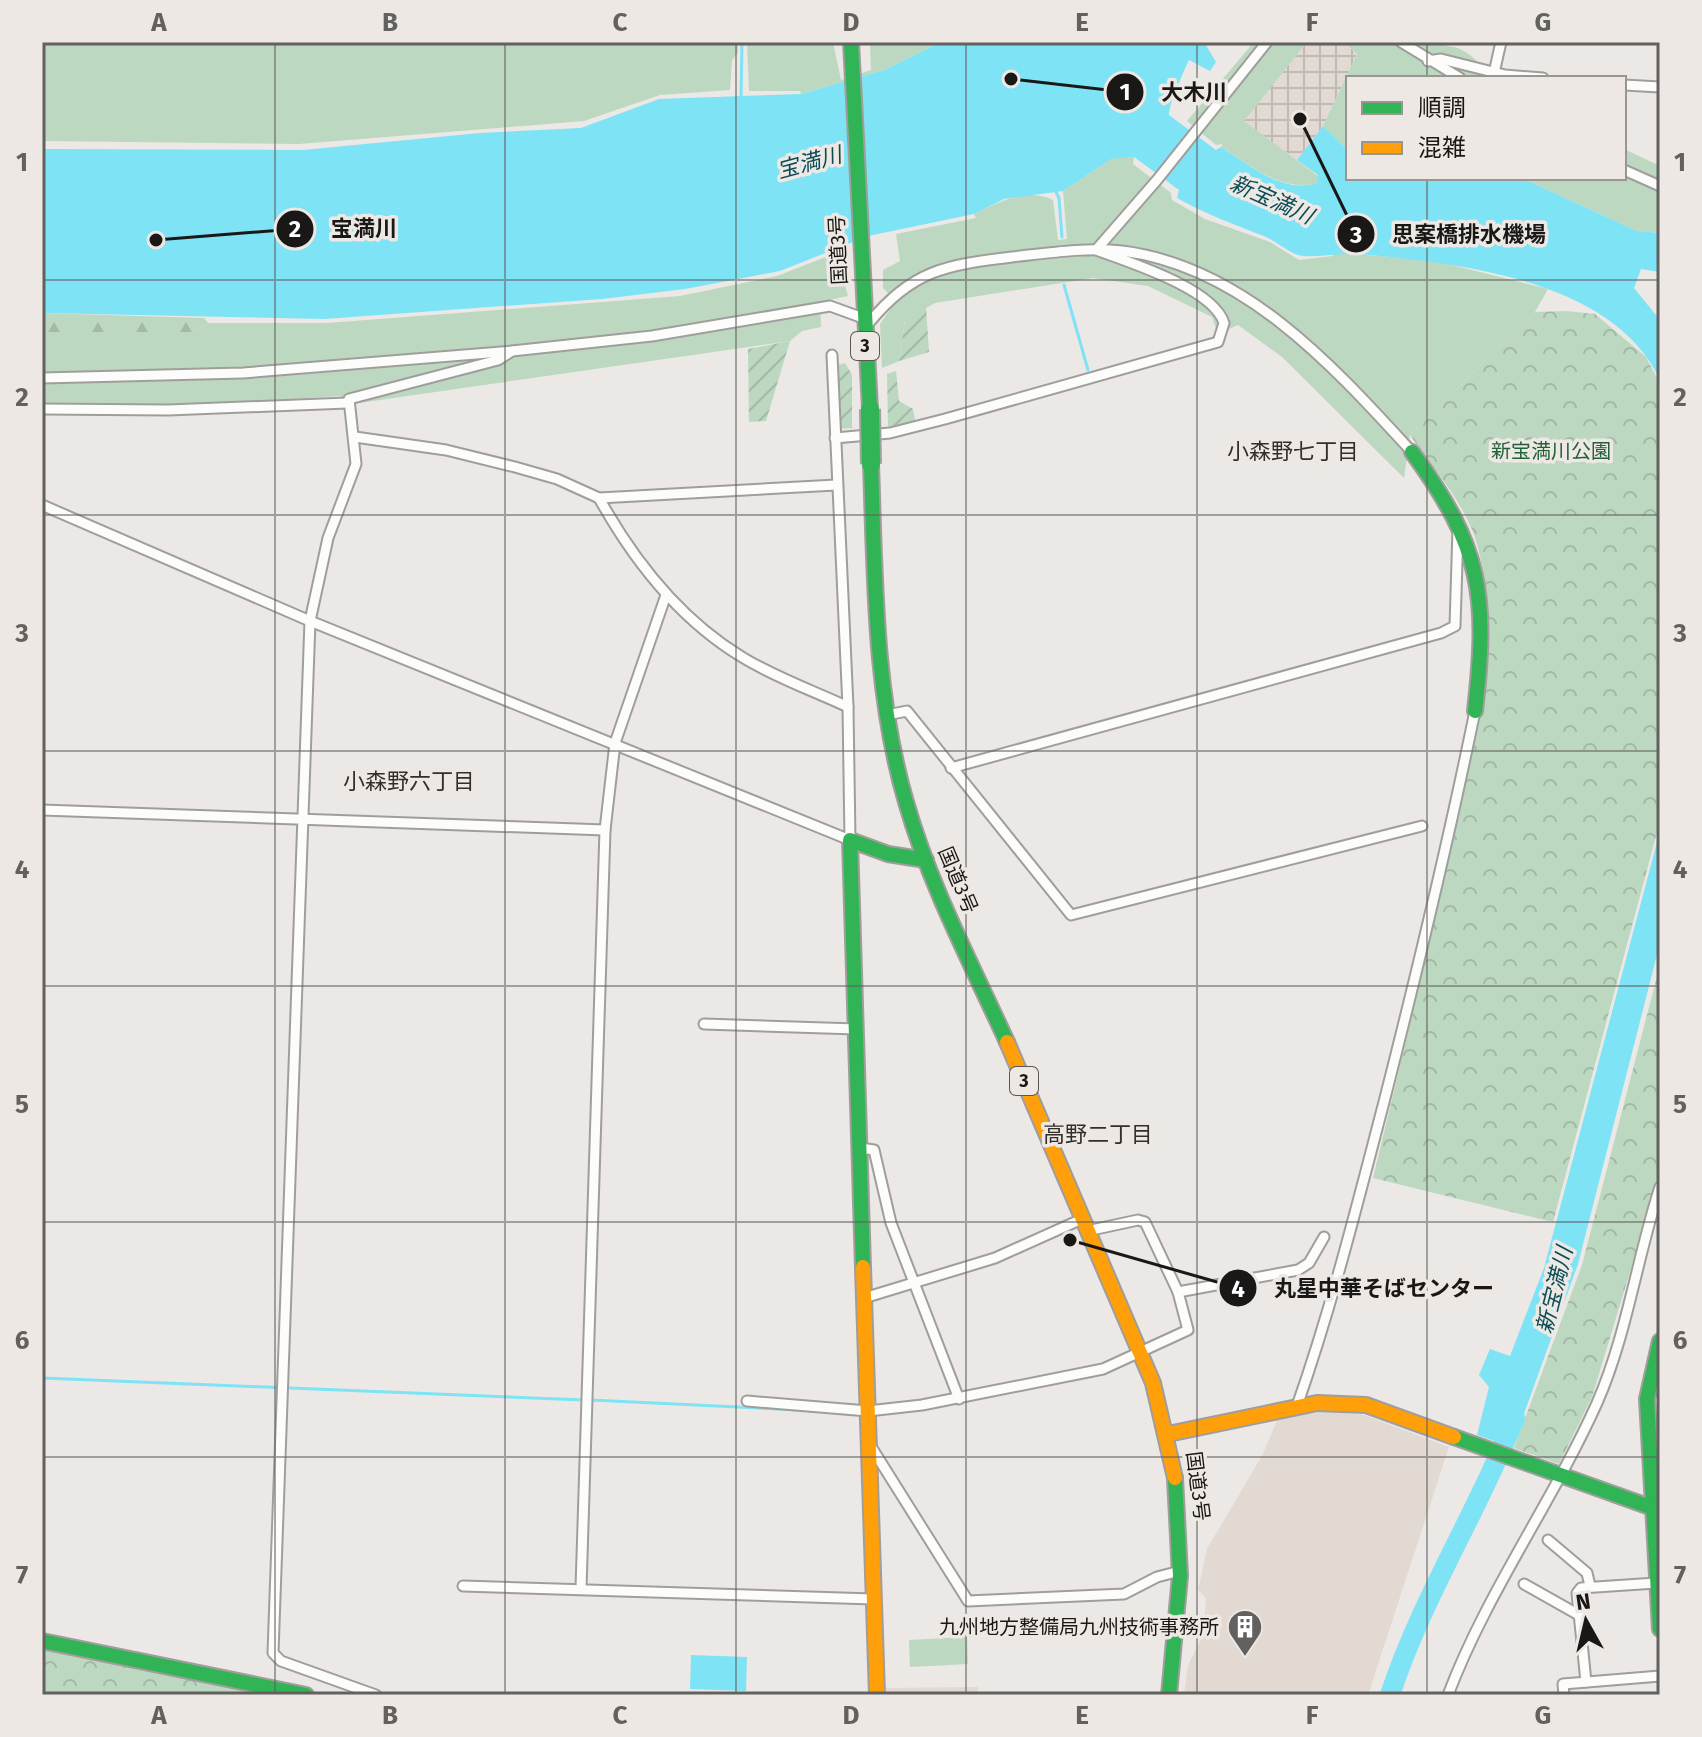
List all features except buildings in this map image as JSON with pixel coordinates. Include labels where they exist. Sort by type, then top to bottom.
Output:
[{"type":"main road","name":"国道3号","points":[[851,42],[870,409],[877,644],[887,715],[905,800],[926,860],[1140,1352],[1168,1434],[1181,1515],[1183,1570],[1169,1695]]},
{"type":"main road","points":[[1412,452],[1459,517],[1474,555],[1480,585],[1483,631],[1475,711]]},
{"type":"main road","points":[[877,1695],[850,840],[888,854],[926,860]]},
{"type":"main road","points":[[1660,1341],[1647,1399],[1650,1507],[1657,1555],[1660,1629]]},
{"type":"main road","points":[[1168,1434],[1297,1406],[1366,1405],[1650,1507]]},
{"type":"main road","points":[[42,1641],[306,1695]]},
{"type":"street","points":[[1096,250],[1157,180],[1267,42]]},
{"type":"street","points":[[1401,42],[1456,76]]},
{"type":"street","points":[[1494,73],[1501,42]]},
{"type":"street","points":[[1428,61],[1441,59],[1494,73],[1523,76]]},
{"type":"street","points":[[1626,85],[1660,87]]},
{"type":"street","points":[[1626,171],[1660,186]]},
{"type":"street","points":[[835,438],[890,433],[1218,342],[1224,323],[1216,308],[1171,279],[1096,250]]},
{"type":"street","points":[[42,378],[243,373],[512,351],[652,336],[830,306],[840,307],[864,324],[891,296],[910,282],[934,271],[994,260],[1096,250],[1162,258],[1216,281],[1312,348],[1412,452]]},
{"type":"street","points":[[42,409],[168,410],[347,403],[354,397],[498,360],[512,351]]},
{"type":"street","points":[[42,505],[310,621],[850,840],[848,707],[832,355]]},
{"type":"street","points":[[347,403],[355,437],[356,464],[328,538],[310,621],[273,1653],[281,1661],[376,1695]]},
{"type":"street","points":[[355,437],[446,450],[515,467],[599,498],[836,485]]},
{"type":"street","points":[[599,498],[653,583],[666,595],[742,657],[848,707]]},
{"type":"street","points":[[951,768],[1407,644],[1455,626],[1459,517]]},
{"type":"street","points":[[581,1588],[605,830],[615,743],[666,595]]},
{"type":"street","points":[[887,715],[907,711],[1071,915],[1422,826]]},
{"type":"street","points":[[1297,1406],[1327,1321],[1387,1088],[1456,815],[1475,711]]},
{"type":"street","points":[[42,810],[605,830]]},
{"type":"street","points":[[704,1024],[857,1029]]},
{"type":"street","points":[[860,1148],[874,1150],[891,1223],[959,1399]]},
{"type":"street","points":[[1448,1695],[1485,1613],[1563,1475],[1599,1398],[1660,1187]]},
{"type":"street","points":[[747,1401],[868,1411],[959,1399],[1103,1369],[1188,1330],[1178,1292],[1145,1222],[1138,1220],[1085,1225],[995,1258],[864,1298]]},
{"type":"street","points":[[1178,1292],[1298,1270],[1309,1263],[1324,1237]]},
{"type":"street","points":[[870,1445],[968,1601],[1124,1594],[1157,1577],[1183,1570]]},
{"type":"street","points":[[1548,1540],[1587,1573],[1590,1586]]},
{"type":"street","points":[[1586,1682],[1577,1593],[1581,1588],[1590,1586],[1656,1583]]},
{"type":"street","points":[[1524,1584],[1579,1615]]},
{"type":"street","points":[[463,1586],[873,1599]]},
{"type":"street","points":[[1564,1695],[1563,1684],[1660,1676]]},
{"type":"shaded area","points":[[1307,42],[1344,42],[1357,54],[1323,126],[1297,160],[1243,121]]},
{"type":"shaded area","points":[[1331,1411],[1364,1415],[1449,1447],[1368,1695],[1184,1695],[1188,1665],[1203,1635],[1206,1598],[1198,1590],[1207,1549],[1263,1454],[1278,1418]]},
{"type":"shaded area","points":[[978,1687],[978,1695],[886,1695],[886,1688]]},
{"type":"green space","points":[[42,42],[738,42],[738,53],[732,60],[730,90],[660,95],[584,121],[299,144],[42,141]]},
{"type":"green space","points":[[747,42],[833,42],[841,80],[871,70],[870,42],[941,42],[884,70],[801,94],[800,91],[749,91]]},
{"type":"green space","points":[[1254,42],[1307,42],[1244,121],[1318,176],[1317,183],[1291,184],[1267,176],[1221,147],[1223,144],[1216,145],[1187,121]]},
{"type":"green space","points":[[1344,42],[1437,42],[1462,50],[1487,70],[1500,76],[1347,76],[1357,54]]},
{"type":"green space","points":[[1346,77],[1346,148],[1323,126]]},
{"type":"green space","points":[[1626,150],[1660,166],[1660,233],[1637,231],[1526,180],[1626,180]]},
{"type":"green space","points":[[1134,157],[1133,164],[1171,193],[1172,200],[1205,219],[1270,242],[1299,260],[1332,256],[1335,252],[1436,261],[1548,289],[1535,312],[1410,435],[1404,478],[1282,357],[1238,325],[1218,334],[1212,317],[1148,286],[1093,278],[935,303],[905,320],[899,361],[882,368],[880,324],[896,301],[883,288],[883,270],[900,261],[896,234],[976,218],[974,214],[1003,201],[1033,195],[1053,200],[1058,240],[1067,239],[1063,191],[1111,159]]},
{"type":"green space","points":[[836,253],[848,296],[820,302],[821,327],[802,331],[790,341],[352,404],[340,396],[165,407],[42,405],[42,332],[193,332],[208,323],[327,323],[680,296],[777,276]]},
{"type":"green space","points":[[926,307],[929,352],[899,361],[905,320]]},
{"type":"green space","name":"新宝満川公園","points":[[1535,312],[1595,314],[1646,357],[1660,384],[1660,821],[1553,1222],[1373,1178],[1469,766],[1483,672],[1486,627],[1484,583],[1472,529],[1448,487],[1410,435]]},
{"type":"green space","points":[[42,313],[204,318],[208,323],[193,332],[42,332]]},
{"type":"green space","points":[[790,341],[766,421],[749,422],[748,349]]},
{"type":"green space","points":[[845,363],[852,375],[852,428],[838,429],[838,365]]},
{"type":"green space","points":[[896,371],[899,401],[913,409],[915,420],[888,427],[887,374]]},
{"type":"green space","points":[[1660,965],[1660,1173],[1592,1397],[1559,1464],[1514,1448],[1582,1265]]},
{"type":"green space","points":[[967,1637],[968,1664],[910,1667],[909,1640]]},
{"type":"green space","points":[[42,1647],[276,1695],[42,1695]]},
{"type":"water","points":[[941,42],[1204,42],[1216,62],[1210,71],[1189,60],[1169,115],[1216,150],[1221,147],[1267,176],[1291,185],[1317,183],[1318,175],[1297,160],[1323,126],[1346,148],[1346,180],[1526,180],[1637,231],[1660,233],[1660,272],[1641,269],[1634,288],[1660,320],[1660,380],[1638,346],[1607,319],[1570,298],[1529,282],[1441,263],[1359,254],[1298,255],[1266,237],[1177,198],[1179,190],[1134,157],[1111,159],[1063,191],[1004,199],[974,214],[868,236],[780,271],[685,289],[602,299],[324,319],[42,313],[42,149],[303,150],[480,133],[581,128],[659,99],[801,94],[884,70]]},
{"type":"water","points":[[1660,831],[1660,943],[1578,1264],[1512,1447],[1477,1435],[1489,1387],[1479,1375],[1490,1349],[1510,1356],[1544,1268]]},
{"type":"water","points":[[691,1655],[747,1657],[746,1691],[690,1689]]},
{"type":"waterway","points":[[741,98],[742,42]]},
{"type":"waterway","points":[[1055,190],[1059,198],[1062,237]]},
{"type":"waterway","points":[[1064,285],[1088,370]]},
{"type":"waterway","points":[[42,1378],[583,1400]]},
{"type":"waterway","points":[[591,1400],[819,1411]]},
{"type":"waterway","name":"新宝満川","points":[[1390,1695],[1418,1624],[1515,1418]]},
{"type":"traffic: fast","points":[[851,42],[870,409]]},
{"type":"traffic: fast","points":[[870,409],[871,464]]},
{"type":"traffic: fast","points":[[1412,452],[1453,517],[1475,574],[1480,635],[1475,711]]},
{"type":"traffic: fast","points":[[871,464],[878,634],[895,761],[927,864],[1007,1042]]},
{"type":"traffic: fast","points":[[863,1267],[850,840],[888,854],[926,860]]},
{"type":"traffic: fast","points":[[1660,1341],[1647,1399],[1660,1629]]},
{"type":"traffic: fast","points":[[1454,1437],[1650,1507]]},
{"type":"traffic: fast","points":[[1169,1695],[1180,1576],[1175,1478]]},
{"type":"traffic: fast","points":[[42,1641],[306,1695]]},
{"type":"traffic: slow","points":[[1007,1042],[1153,1383],[1175,1478]]},
{"type":"traffic: slow","points":[[863,1267],[877,1695]]},
{"type":"traffic: slow","points":[[1168,1434],[1317,1403],[1366,1405],[1454,1437]]},
{"type":"place","name":"大木川","points":[[1011,79]]},
{"type":"place","name":"思案橋排水機場","points":[[1300,119]]},
{"type":"place","name":"宝満川","points":[[156,240]]},
{"type":"place","name":"丸星中華そばセンター","points":[[1070,1240]]},
{"type":"place","name":"九州地方整備局九州技術事務所","points":[[1245,1658]]},
{"type":"district","name":"小森野七丁目","points":[[1293,451]]},
{"type":"district","name":"小森野六丁目","points":[[409,781]]},
{"type":"district","name":"高野二丁目","points":[[1098,1134]]}]
